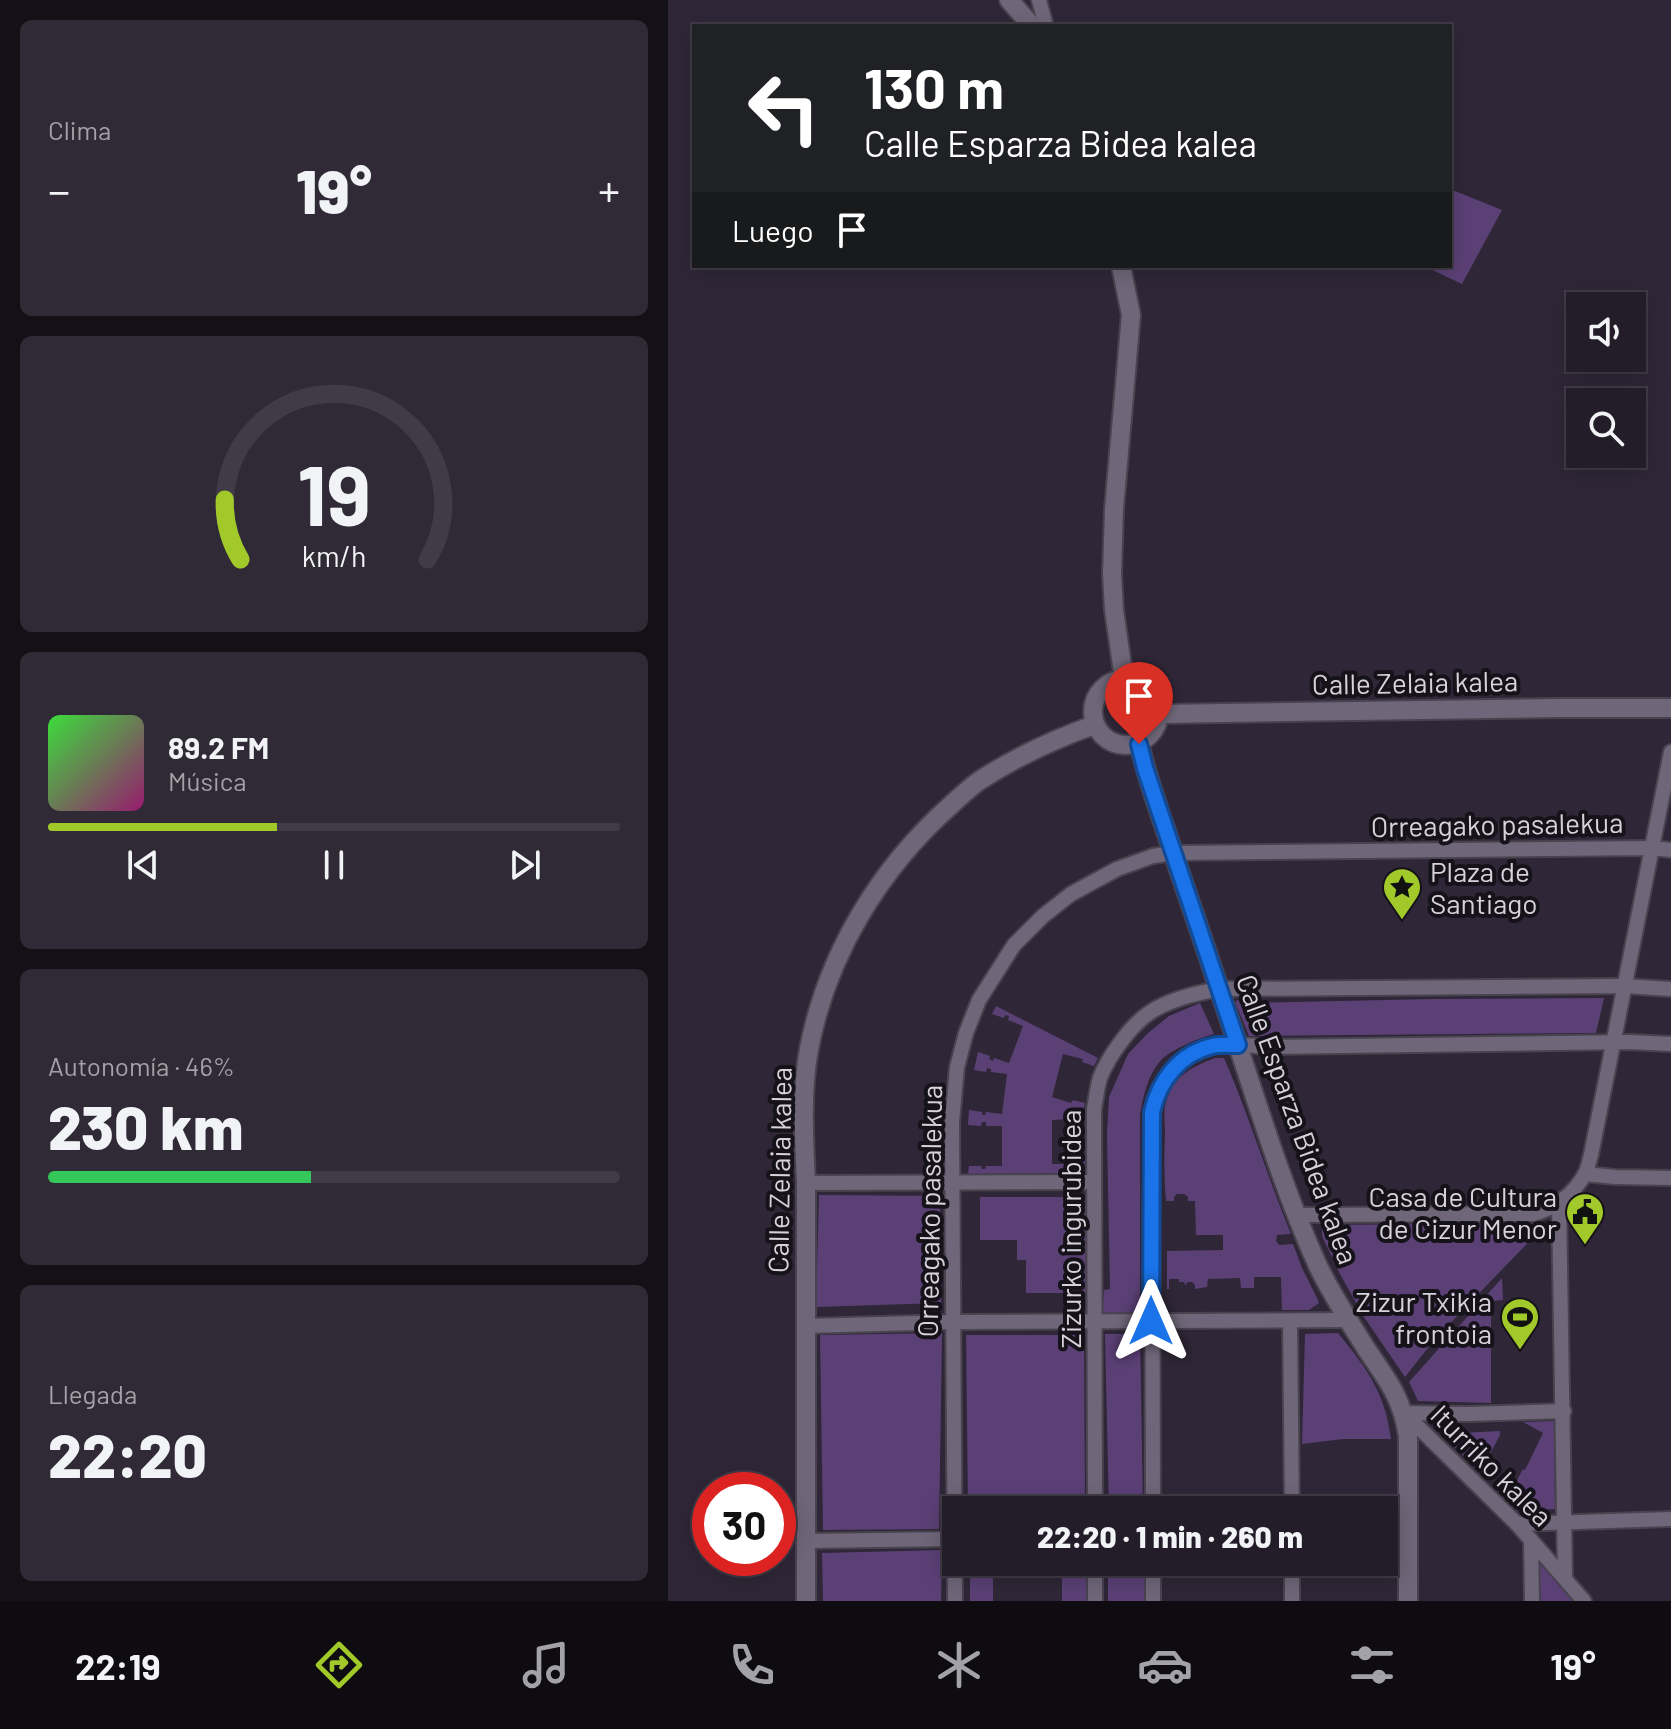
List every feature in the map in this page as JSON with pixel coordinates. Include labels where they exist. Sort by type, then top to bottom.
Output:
[{"type":"street","points":[[1009,0],[1030,24]]},
{"type":"street","points":[[1039,0],[1045,24]]},
{"type":"street","points":[[1121,268],[1131,315],[1114,509],[1112,574],[1124,679]]},
{"type":"street","points":[[1135,680],[1144,684],[1157,698],[1160,714],[1155,730],[1147,739],[1139,744],[1121,746],[1104,739],[1094,725],[1093,705],[1102,689],[1113,682],[1135,680]]},
{"type":"street","name":"Calle Zelaia kalea","points":[[1160,714],[1671,708]]},
{"type":"street","name":"Calle Zelaia kalea","points":[[806,1601],[804,1141],[808,1050],[829,979],[853,926],[911,844],[978,782],[1018,759],[1094,725]]},
{"type":"street","name":"Calle Esparza Bidea kalea","points":[[1139,744],[1173,853],[1298,1215],[1319,1267],[1388,1379],[1404,1413],[1408,1436],[1408,1601]]},
{"type":"street","points":[[1298,1215],[1532,1214],[1559,1203],[1585,1174],[1671,752]]},
{"type":"street","name":"Orreagako pasalekua","points":[[955,1496],[952,1122],[957,1067],[979,1000],[1014,945],[1043,916],[1071,894],[1117,869],[1153,856],[1173,853],[1671,850]]},
{"type":"street","name":"Zizurko ingurubidea","points":[[1095,1496],[1094,1109],[1100,1079],[1112,1056],[1148,1013],[1193,995],[1220,989],[1624,986],[1671,989]]},
{"type":"street","points":[[1153,1496],[1152,1112],[1162,1082],[1174,1068],[1190,1056],[1213,1046],[1671,1044]]},
{"type":"street","points":[[1585,1174],[1671,1178]]},
{"type":"street","points":[[806,1183],[1094,1182]]},
{"type":"street","points":[[1559,1203],[1565,1578]]},
{"type":"street","points":[[806,1326],[1349,1320]]},
{"type":"street","points":[[1290,1322],[1292,1496]]},
{"type":"street","name":"Iturriko kalea","points":[[1404,1413],[1564,1411]]},
{"type":"street","name":"Iturriko kalea","points":[[1404,1413],[1517,1524],[1584,1601]]},
{"type":"street","points":[[1517,1524],[1671,1519]]},
{"type":"street","points":[[805,1541],[942,1539]]},
{"type":"street","points":[[1531,1540],[1532,1601]]},
{"type":"street","name":"Orreagako pasalekua","points":[[955,1576],[955,1601]]},
{"type":"street","points":[[1095,1576],[1095,1601]]},
{"type":"street","points":[[1153,1576],[1153,1601]]},
{"type":"street","points":[[1292,1576],[1292,1601]]},
{"type":"shaded area","points":[[1452,190],[1502,210],[1462,284],[1428,268],[1452,268]]},
{"type":"shaded area","points":[[1247,994],[1250,1003],[1604,998],[1596,1033],[1249,1036],[1235,1002]]},
{"type":"shaded area","points":[[1200,1003],[1214,1034],[1186,1044],[1161,1060],[1149,1079],[1141,1108],[1140,1313],[1102,1315],[1104,1290],[1110,1289],[1109,1097],[1128,1054],[1148,1033],[1169,1016]]},
{"type":"shaded area","points":[[996,1006],[1098,1058],[1094,1066],[1082,1062],[1083,1059],[1063,1054],[1052,1097],[1071,1103],[1073,1100],[1085,1103],[1085,1122],[1052,1120],[1052,1164],[1085,1161],[1083,1173],[968,1174],[969,1166],[985,1169],[986,1166],[1002,1166],[1002,1126],[986,1126],[986,1122],[982,1122],[981,1126],[968,1125],[969,1110],[982,1112],[982,1115],[986,1112],[1002,1114],[1007,1074],[991,1072],[987,1068],[986,1072],[974,1070],[978,1052],[990,1056],[989,1059],[993,1061],[994,1058],[1009,1063],[1023,1026],[1008,1020],[1009,1016],[1005,1015],[1004,1018],[992,1014]]},
{"type":"shaded area","points":[[1215,1058],[1224,1058],[1291,1234],[1277,1235],[1276,1241],[1279,1245],[1293,1244],[1319,1303],[1309,1310],[1282,1310],[1281,1277],[1254,1277],[1254,1288],[1241,1288],[1240,1278],[1208,1279],[1207,1287],[1195,1289],[1192,1282],[1185,1285],[1179,1279],[1169,1279],[1167,1289],[1167,1251],[1223,1250],[1223,1235],[1196,1235],[1195,1201],[1188,1201],[1184,1194],[1177,1194],[1174,1201],[1166,1201],[1165,1184],[1164,1113],[1169,1093],[1185,1073]]},
{"type":"shaded area","points":[[819,1195],[940,1196],[941,1303],[816,1307]]},
{"type":"shaded area","points":[[980,1197],[1086,1197],[1086,1293],[1026,1293],[1026,1260],[1017,1260],[1017,1240],[980,1240]]},
{"type":"shaded area","points":[[1541,1223],[1543,1227],[1435,1339],[1405,1377],[1364,1317],[1322,1236],[1326,1225]]},
{"type":"shaded area","points":[[1502,1278],[1503,1300],[1491,1301],[1491,1403],[1418,1401],[1409,1382]]},
{"type":"shaded area","points":[[942,1333],[939,1529],[823,1530],[820,1335]]},
{"type":"shaded area","points":[[1338,1333],[1358,1358],[1379,1394],[1391,1439],[1343,1439],[1302,1444],[1305,1334]]},
{"type":"shaded area","points":[[1105,1334],[1140,1334],[1143,1496],[1109,1496]]},
{"type":"shaded area","points":[[966,1335],[1084,1335],[1085,1496],[968,1496]]},
{"type":"shaded area","points":[[1554,1421],[1555,1509],[1517,1511],[1502,1496],[1525,1470],[1543,1433],[1523,1422]]},
{"type":"shaded area","points":[[1500,1431],[1480,1473],[1442,1434]]},
{"type":"shaded area","points":[[942,1550],[941,1601],[823,1601],[822,1553]]},
{"type":"shaded area","points":[[1541,1561],[1575,1601],[1538,1601],[1535,1564]]},
{"type":"shaded area","points":[[970,1576],[993,1576],[993,1601],[970,1601]]},
{"type":"shaded area","points":[[1062,1576],[1086,1576],[1086,1601],[1062,1601]]},
{"type":"shaded area","points":[[1108,1576],[1144,1576],[1144,1601],[1108,1601]]},
{"type":"place","name":"Plaza de Santiago","points":[[1402,921]]},
{"type":"place","name":"Casa de Cultura de Cizur Menor","points":[[1585,1246]]},
{"type":"place","name":"Zizur Txikia frontoia","points":[[1520,1351]]},
{"type":"route","points":[[1139,744],[1238,1045],[1213,1046],[1190,1056],[1162,1082],[1155,1097],[1152,1112],[1151,1321]]}]
